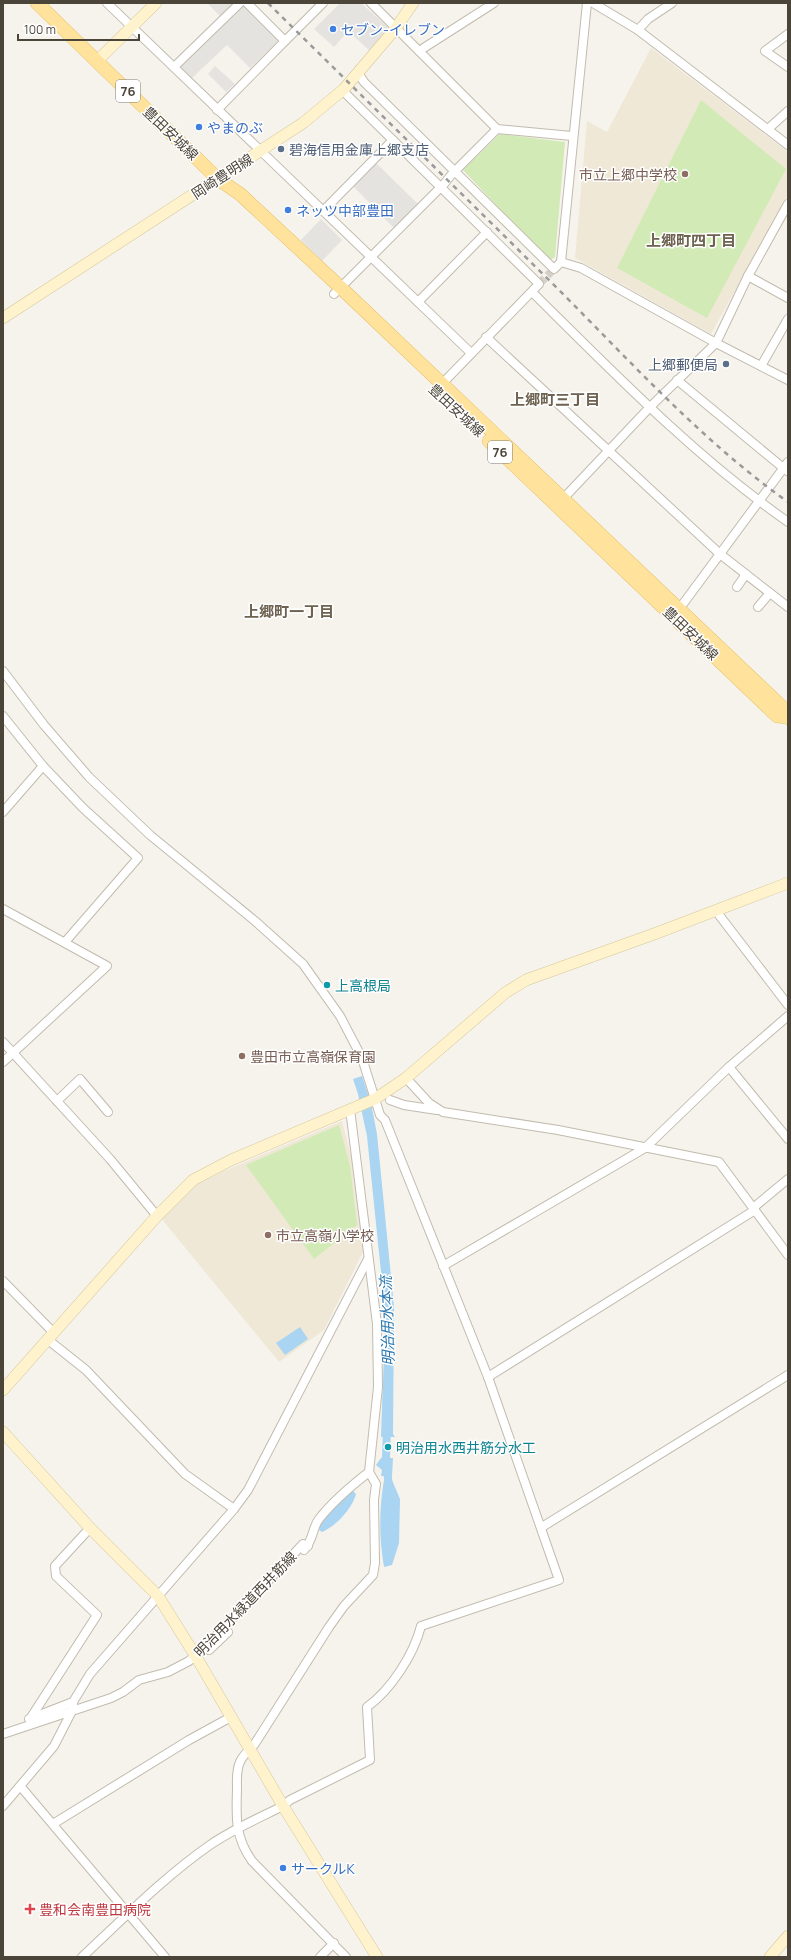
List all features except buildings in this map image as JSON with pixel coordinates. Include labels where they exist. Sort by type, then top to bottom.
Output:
[{"type":"main road","name":"豊田安城線","points":[[37,3],[218,179],[233,198],[337,291],[677,613],[777,716],[788,716]]},
{"type":"street","points":[[107,3],[471,353]]},
{"type":"street","points":[[97,61],[156,3]]},
{"type":"street","points":[[174,67],[240,3]]},
{"type":"street","points":[[247,3],[285,41]]},
{"type":"street","points":[[217,110],[323,3]]},
{"type":"street","points":[[371,3],[497,129],[572,136]]},
{"type":"street","name":"岡崎豊明線","points":[[3,318],[302,123],[342,90],[358,73],[396,28],[414,3]]},
{"type":"street","points":[[419,51],[494,3]]},
{"type":"street","points":[[358,73],[364,82],[554,269],[561,262],[572,136],[587,3]]},
{"type":"street","points":[[593,3],[638,30],[788,145]]},
{"type":"street","points":[[638,30],[648,19],[672,3]]},
{"type":"street","points":[[788,34],[765,51],[788,67]]},
{"type":"street","points":[[342,90],[539,284],[438,387]]},
{"type":"street","points":[[768,129],[788,111]]},
{"type":"street","points":[[337,291],[497,129]]},
{"type":"street","points":[[323,211],[393,140]]},
{"type":"street","points":[[560,502],[676,380],[716,343],[748,276],[788,204]]},
{"type":"street","points":[[418,302],[487,232]]},
{"type":"street","points":[[561,262],[581,268],[716,343],[788,380]]},
{"type":"street","points":[[748,276],[788,298]]},
{"type":"street","points":[[532,292],[650,407],[759,502],[788,522]]},
{"type":"street","points":[[761,366],[788,319]]},
{"type":"street","points":[[486,338],[720,554],[788,607]]},
{"type":"street","points":[[676,380],[787,467],[759,502],[677,613]]},
{"type":"street","points":[[737,587],[746,574]]},
{"type":"street","points":[[758,607],[770,593]]},
{"type":"street","points":[[3,671],[40,720],[88,777],[150,835],[255,921],[303,964],[340,1016],[362,1058],[373,1100],[380,1115],[385,1120],[488,1377],[542,1527],[559,1580],[421,1626],[417,1641],[403,1665],[376,1701],[367,1707],[370,1760],[290,1800],[283,1806],[211,1844],[188,1861],[82,1957]]},
{"type":"street","points":[[3,716],[43,766],[83,808],[138,858],[65,942]]},
{"type":"street","points":[[3,812],[43,766]]},
{"type":"street","points":[[3,1390],[157,1216],[194,1180],[231,1160],[373,1100],[406,1078],[516,986],[535,976],[716,911],[788,882]]},
{"type":"street","points":[[3,909],[107,966],[3,1062]]},
{"type":"street","points":[[716,911],[788,1005]]},
{"type":"street","points":[[443,1266],[645,1148],[729,1067],[788,1016]]},
{"type":"street","points":[[3,1042],[110,1159],[157,1216]]},
{"type":"street","points":[[729,1067],[788,1139]]},
{"type":"street","points":[[406,1078],[429,1104],[444,1112]]},
{"type":"street","points":[[57,1101],[80,1079],[108,1112]]},
{"type":"street","points":[[390,1100],[404,1105],[558,1130],[719,1162],[788,1255]]},
{"type":"street","points":[[346,1957],[334,1943],[252,1861],[242,1846],[237,1829],[238,1770],[242,1757],[254,1745],[344,1606],[373,1575],[376,1563],[374,1500],[376,1484],[369,1472],[378,1388],[377,1324],[368,1259],[355,1107]]},
{"type":"street","points":[[488,1377],[754,1209],[788,1179]]},
{"type":"street","points":[[3,1806],[21,1787],[54,1746],[90,1674],[234,1509],[248,1490],[368,1259]]},
{"type":"street","points":[[3,1280],[50,1336],[86,1370],[185,1474],[234,1509]]},
{"type":"street","points":[[542,1527],[788,1374]]},
{"type":"street","points":[[3,1432],[90,1528],[158,1596],[197,1658],[283,1806],[377,1957]]},
{"type":"street","name":"明治用水緑道西井筋線","points":[[3,1734],[73,1706],[111,1698],[123,1692],[139,1680],[168,1672],[197,1658],[212,1640],[303,1544],[308,1546],[313,1537],[318,1521],[345,1491],[369,1472]]},
{"type":"street","points":[[30,1719],[96,1615],[56,1576],[55,1566],[90,1528]]},
{"type":"street","points":[[3,1729],[73,1706]]},
{"type":"street","points":[[53,1824],[165,1754],[231,1717]]},
{"type":"street","points":[[21,1787],[165,1957]]},
{"type":"street","points":[[770,1957],[788,1936]]},
{"type":"street","points":[[320,1957],[334,1943]]},
{"type":"shaded area","points":[[207,3],[237,3],[222,18]]},
{"type":"shaded area","points":[[340,3],[361,3],[390,29],[370,51],[348,31],[334,47],[314,29]]},
{"type":"shaded area","points":[[244,5],[279,40],[250,68],[227,45],[191,79],[179,67]]},
{"type":"shaded area","name":"市立上郷中学校","points":[[651,48],[788,152],[788,195],[711,334],[575,258],[587,121],[607,132]]},
{"type":"shaded area","points":[[215,66],[235,84],[226,92],[208,74]]},
{"type":"shaded area","points":[[376,163],[418,204],[394,228],[353,186]]},
{"type":"shaded area","points":[[321,219],[342,240],[322,261],[301,240]]},
{"type":"shaded area","name":"市立高嶺小学校","points":[[342,1121],[353,1164],[363,1252],[324,1330],[279,1362],[160,1217],[196,1185],[224,1171]]},
{"type":"green space","points":[[701,100],[786,169],[707,318],[617,268]]},
{"type":"green space","points":[[500,134],[565,142],[555,257],[549,261],[463,170]]},
{"type":"green space","points":[[339,1125],[350,1166],[357,1225],[314,1259],[246,1165]]},
{"type":"water","points":[[362,1076],[371,1103],[377,1134],[394,1307],[393,1434],[395,1437],[381,1437],[385,1324],[384,1301],[367,1136],[358,1094],[353,1079]]},
{"type":"water","points":[[300,1327],[308,1339],[285,1355],[276,1343]]},
{"type":"water","points":[[381,1458],[393,1458],[392,1476],[381,1476],[382,1470],[376,1465]]},
{"type":"water","points":[[384,1480],[392,1480],[400,1499],[399,1543],[392,1565],[384,1567],[380,1524]]},
{"type":"water","points":[[353,1491],[356,1494],[354,1500],[343,1516],[333,1526],[322,1532],[319,1530],[324,1518],[332,1507]]},
{"type":"waterway","name":"明治用水本流","points":[[387,1427],[386,1458],[389,1489]]},
{"type":"tunnel","points":[[539,284],[554,269]]},
{"type":"railway","points":[[268,3],[557,288],[668,400],[726,453],[788,502]]},
{"type":"place","name":"セブン-イレブン","points":[[333,29]]},
{"type":"place","name":"やまのぶ","points":[[199,127]]},
{"type":"place","name":"碧海信用金庫上郷支店","points":[[281,149]]},
{"type":"place","name":"市立上郷中学校","points":[[685,174]]},
{"type":"place","name":"ネッツ中部豊田","points":[[288,210]]},
{"type":"place","name":"上郷郵便局","points":[[726,364]]},
{"type":"place","name":"上高根局","points":[[327,985]]},
{"type":"place","name":"豊田市立高嶺保育園","points":[[242,1056]]},
{"type":"place","name":"市立高嶺小学校","points":[[268,1235]]},
{"type":"place","name":"明治用水西井筋分水工","points":[[388,1447]]},
{"type":"place","name":"サークルK","points":[[283,1868]]},
{"type":"place","name":"豊和会南豊田病院","points":[[30,1909]]},
{"type":"district","name":"上郷町四丁目","points":[[691,240]]},
{"type":"district","name":"上郷町三丁目","points":[[555,399]]},
{"type":"district","name":"上郷町一丁目","points":[[289,611]]}]
